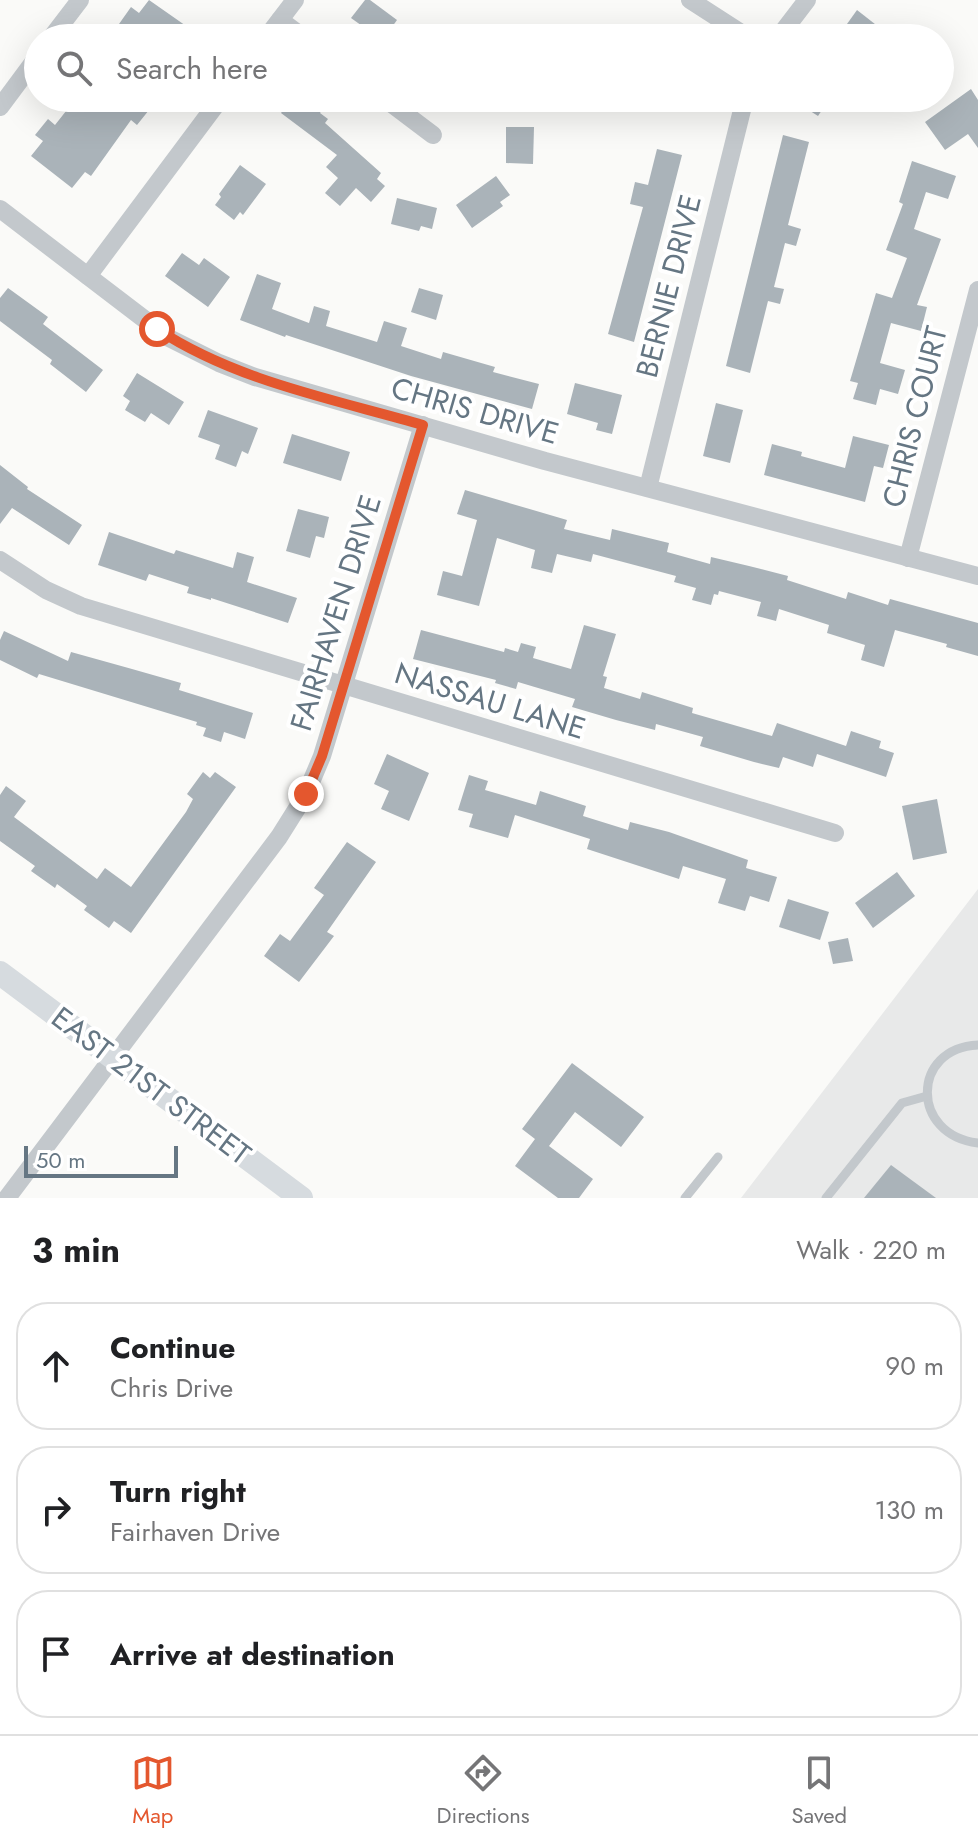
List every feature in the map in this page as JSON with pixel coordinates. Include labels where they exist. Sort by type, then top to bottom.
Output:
[{"type":"main road","name":"EAST 21ST STREET","points":[[0,973],[301,1198]]},
{"type":"street","points":[[62,24],[80,0]]},
{"type":"street","points":[[277,24],[295,0]]},
{"type":"street","points":[[690,0],[727,24]]},
{"type":"street","points":[[789,24],[807,0]]},
{"type":"street","points":[[280,20],[285,24]]},
{"type":"street","points":[[0,107],[24,75]]},
{"type":"street","points":[[88,276],[211,112]]},
{"type":"street","points":[[403,112],[433,135]]},
{"type":"street","name":"BERNIE DRIVE","points":[[648,488],[742,112]]},
{"type":"street","name":"CHRIS DRIVE","points":[[0,209],[169,338],[219,363],[260,378],[423,425],[978,576]]},
{"type":"street","name":"CHRIS COURT","points":[[908,558],[978,290]]},
{"type":"street","name":"FAIRHAVEN DRIVE","points":[[7,1198],[294,815],[322,756],[423,425]]},
{"type":"street","name":"NASSAU LANE","points":[[0,560],[29,580],[81,606],[835,833]]},
{"type":"lane","points":[[978,1045],[965,1045],[949,1052],[936,1064],[929,1079],[927,1096],[930,1111],[949,1135],[978,1143]]},
{"type":"lane","points":[[826,1198],[902,1103],[927,1096]]},
{"type":"lane","points":[[685,1198],[718,1157]]},
{"type":"shaded area","points":[[978,889],[978,1198],[741,1198],[873,1026]]},
{"type":"building","points":[[149,0],[183,24],[119,24],[131,7],[139,13]]},
{"type":"building","points":[[365,0],[370,0],[397,20],[394,24],[359,24],[351,18]]},
{"type":"building","points":[[857,10],[875,24],[847,24]]},
{"type":"building","points":[[971,89],[978,100],[978,148],[968,134],[945,150],[925,122],[939,112],[954,112],[954,101]]},
{"type":"building","points":[[65,112],[147,112],[137,125],[131,120],[91,176],[85,172],[72,188],[31,156],[43,141],[35,135],[48,119],[55,125]]},
{"type":"building","points":[[321,112],[328,119],[325,123],[381,173],[377,179],[385,186],[371,202],[356,188],[340,206],[325,193],[338,178],[326,167],[337,155],[281,113]]},
{"type":"building","points":[[506,127],[534,127],[533,164],[506,163]]},
{"type":"building","points":[[783,135],[809,142],[788,225],[801,229],[796,246],[785,243],[774,287],[784,289],[780,304],[768,301],[750,373],[726,366]]},
{"type":"building","points":[[657,149],[682,155],[634,342],[608,334],[643,207],[630,204],[635,182],[648,185]]},
{"type":"building","points":[[912,161],[956,176],[948,199],[926,192],[914,229],[941,239],[917,305],[927,307],[921,331],[891,323],[880,363],[905,370],[898,394],[880,389],[876,405],[853,399],[858,383],[850,381],[876,293],[892,298],[907,258],[886,250],[903,204],[899,202]]},
{"type":"building","points":[[240,165],[266,184],[243,215],[240,212],[234,220],[215,205],[221,197],[219,194]]},
{"type":"building","points":[[496,176],[510,195],[500,202],[503,206],[472,228],[456,205]]},
{"type":"building","points":[[397,198],[437,208],[432,229],[421,226],[419,231],[391,224]]},
{"type":"building","points":[[182,253],[199,265],[204,258],[230,277],[208,307],[165,276]]},
{"type":"building","points":[[257,274],[281,283],[272,309],[309,323],[314,306],[330,311],[326,326],[377,342],[384,321],[407,328],[401,346],[441,359],[443,352],[495,367],[493,372],[539,384],[532,409],[411,376],[240,320]]},
{"type":"building","points":[[8,288],[48,317],[43,324],[103,370],[86,392],[50,364],[52,360],[0,321],[0,298]]},
{"type":"building","points":[[419,288],[443,295],[436,320],[411,312]]},
{"type":"building","points":[[137,373],[184,402],[169,425],[151,413],[145,422],[125,410],[130,401],[123,396]]},
{"type":"building","points":[[575,383],[622,395],[612,434],[596,430],[598,423],[567,414]]},
{"type":"building","points":[[716,403],[743,410],[730,463],[703,456]]},
{"type":"building","points":[[208,410],[258,428],[248,454],[242,451],[236,467],[215,459],[220,445],[198,437]]},
{"type":"building","points":[[292,434],[350,452],[341,481],[283,463]]},
{"type":"building","points":[[853,436],[889,445],[883,468],[874,466],[865,502],[764,475],[772,444],[845,468]]},
{"type":"building","points":[[0,465],[27,489],[82,525],[69,545],[12,508],[0,524]]},
{"type":"building","points":[[465,490],[567,520],[564,529],[610,540],[612,529],[669,543],[667,552],[710,564],[711,557],[788,576],[787,580],[846,599],[848,592],[888,605],[890,599],[978,623],[978,656],[895,630],[884,667],[861,660],[865,645],[827,633],[829,625],[779,609],[776,621],[757,616],[761,602],[719,591],[718,595],[714,594],[711,605],[692,600],[696,588],[674,582],[676,576],[593,554],[591,562],[557,554],[552,573],[531,568],[535,550],[497,538],[479,606],[437,595],[443,571],[462,576],[477,520],[457,514]]},
{"type":"building","points":[[298,509],[329,517],[324,538],[316,536],[310,558],[286,551]]},
{"type":"building","points":[[109,532],[174,554],[176,550],[233,568],[237,552],[254,557],[247,582],[297,598],[288,623],[187,593],[189,587],[149,574],[146,581],[98,565]]},
{"type":"building","points":[[584,625],[616,634],[603,676],[607,677],[604,688],[640,699],[642,692],[693,708],[692,713],[772,736],[777,723],[846,746],[851,731],[881,741],[879,748],[894,753],[886,777],[817,754],[813,767],[783,757],[779,768],[754,762],[700,746],[703,737],[656,724],[655,730],[616,720],[572,707],[575,699],[518,682],[516,689],[495,683],[496,680],[413,659],[421,630],[504,652],[505,648],[518,652],[521,643],[536,647],[533,658],[571,669]]},
{"type":"building","points":[[4,631],[68,661],[71,652],[132,669],[181,683],[179,690],[253,713],[245,739],[224,732],[221,742],[203,736],[206,728],[196,725],[197,722],[39,674],[37,678],[0,660],[0,640]]},
{"type":"building","points":[[387,754],[429,773],[409,821],[381,809],[389,791],[374,784]]},
{"type":"building","points":[[203,772],[210,778],[215,772],[236,787],[131,933],[114,921],[109,928],[84,910],[87,906],[57,884],[55,888],[31,871],[35,866],[0,841],[0,795],[6,786],[26,801],[14,817],[97,879],[105,868],[131,887],[186,812],[193,799],[187,794]]},
{"type":"building","points":[[469,775],[488,781],[485,790],[536,805],[540,791],[586,806],[583,816],[628,830],[630,822],[669,832],[748,860],[746,868],[777,877],[769,902],[750,896],[745,911],[718,903],[726,879],[683,866],[679,879],[587,849],[590,839],[515,815],[508,838],[469,827],[473,814],[458,810]]},
{"type":"building","points":[[937,799],[947,853],[913,860],[902,806]]},
{"type":"building","points":[[347,842],[376,862],[327,932],[334,936],[299,982],[264,956],[280,934],[290,941],[324,895],[314,888]]},
{"type":"building","points":[[897,872],[915,896],[873,928],[855,903]]},
{"type":"building","points":[[788,899],[829,912],[820,940],[779,927]]},
{"type":"building","points":[[848,938],[853,961],[833,964],[828,942]]},
{"type":"building","points":[[572,1063],[644,1117],[621,1147],[575,1112],[549,1146],[593,1179],[579,1198],[558,1198],[515,1166],[535,1139],[522,1129]]},
{"type":"building","points":[[891,1165],[936,1198],[864,1198]]},
{"type":"route","points":[[157,329],[200,354],[255,377],[423,425],[322,756],[306,794]]}]
